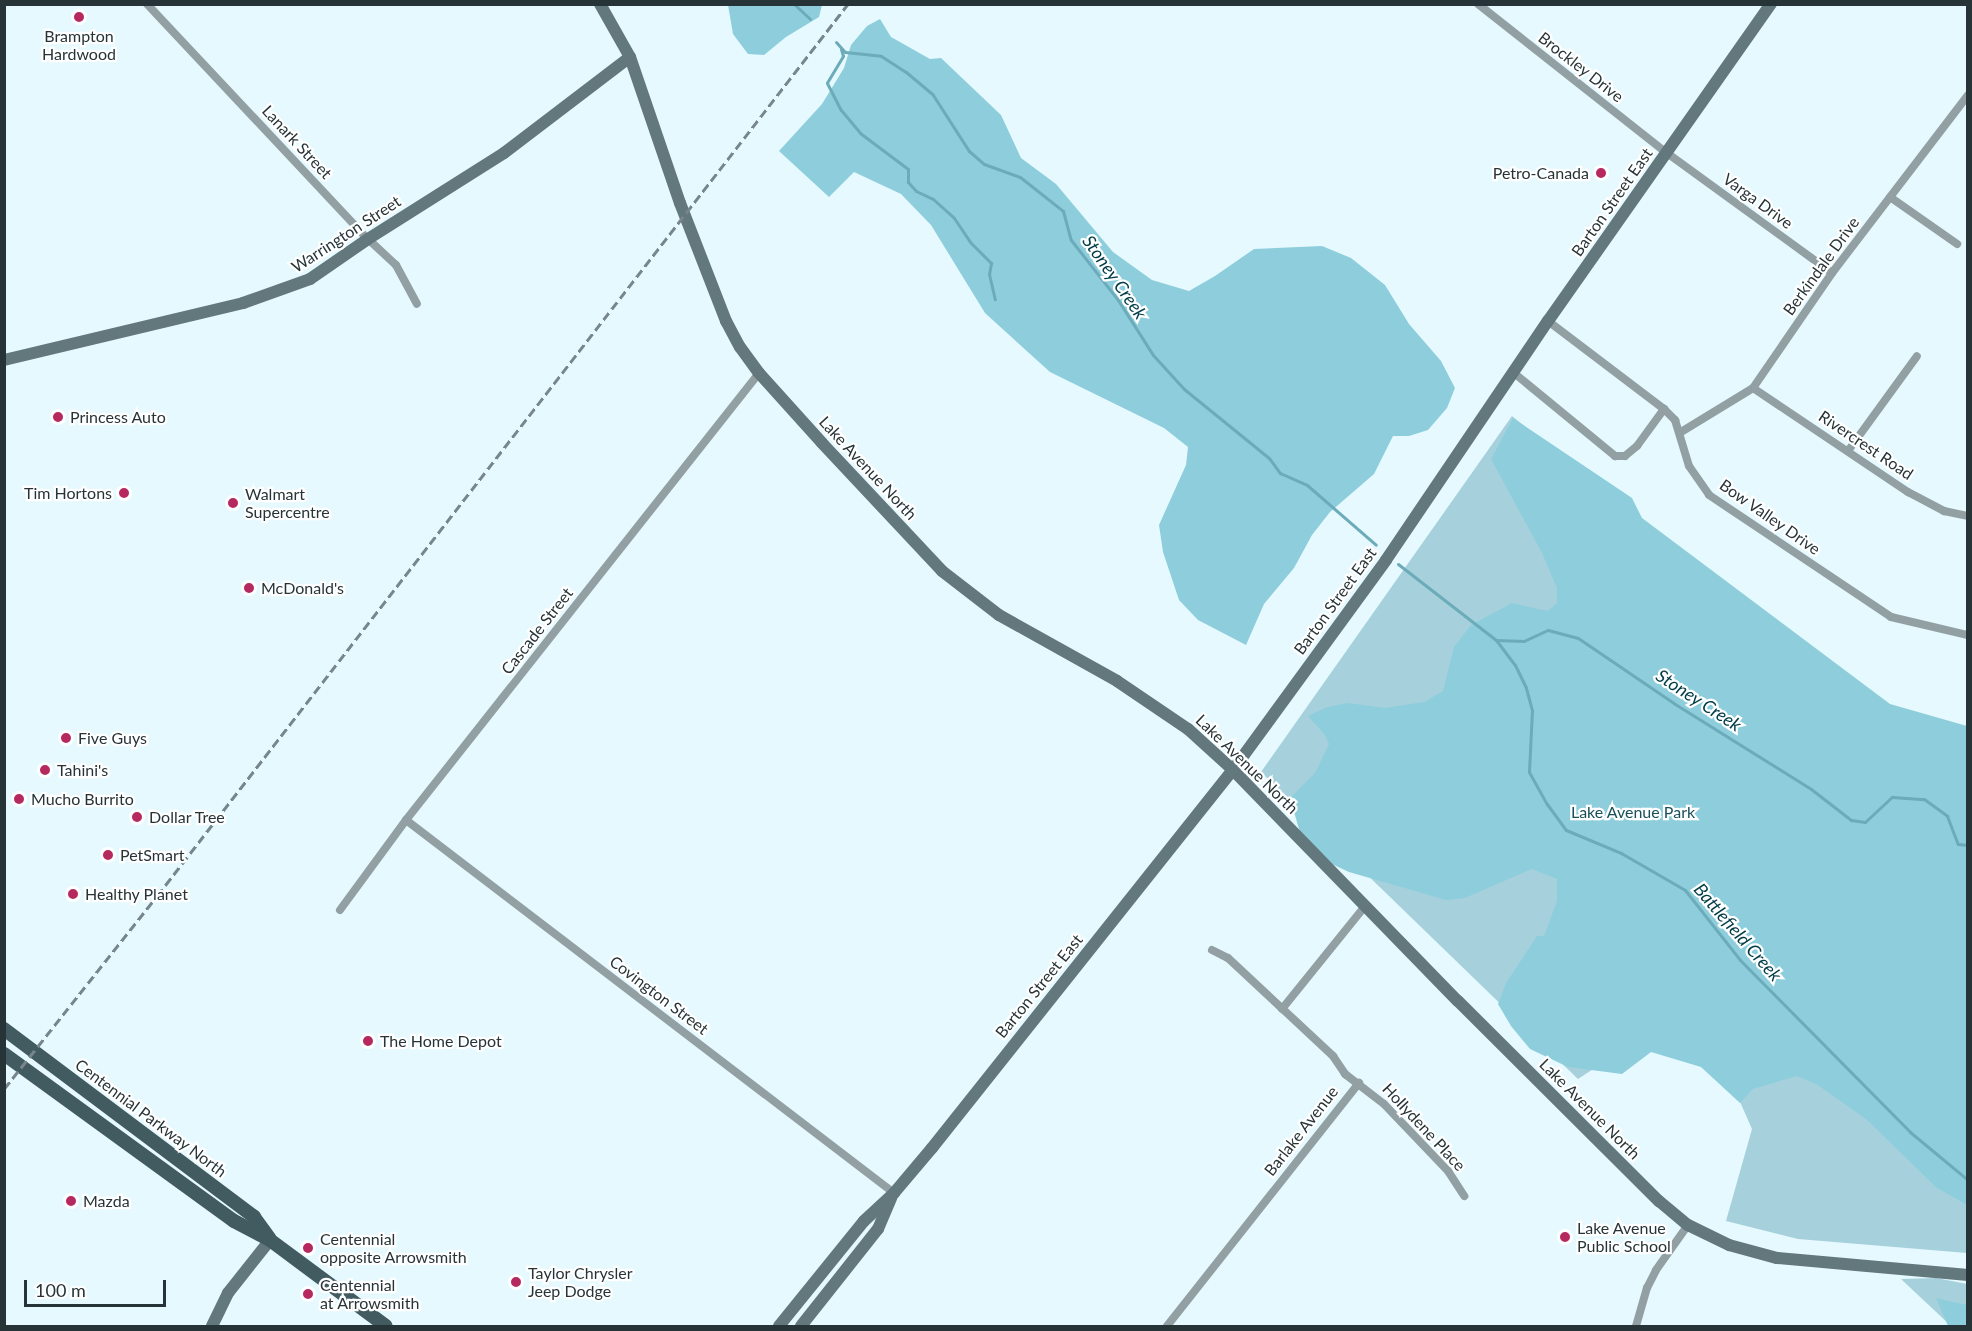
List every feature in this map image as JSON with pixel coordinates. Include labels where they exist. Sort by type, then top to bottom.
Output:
[{"type":"main road","name":"Centennial Parkway North","points":[[4,1029],[254,1217],[270,1240]]},
{"type":"main road","name":"Centennial Parkway North","points":[[4,1054],[234,1221],[270,1240],[386,1326]]},
{"type":"street","name":"Lanark Street","points":[[147,4],[396,265],[417,304]]},
{"type":"street","name":"Lake Avenue North","points":[[600,4],[630,57],[662,156],[726,321],[759,373],[946,574],[999,615],[1117,681],[1175,719],[1233,770],[1651,1193],[1688,1225],[1729,1245],[1777,1258],[1968,1275]]},
{"type":"street","name":"Brockley Drive","points":[[1478,4],[1666,153]]},
{"type":"street","name":"Barton Street East","points":[[779,1326],[864,1221],[894,1193],[1233,770],[1386,560],[1548,321],[1772,4]]},
{"type":"street","name":"Warrington Street","points":[[4,360],[243,303],[310,279],[368,238],[504,153],[630,57]]},
{"type":"street","name":"Berkindale Drive","points":[[1681,432],[1753,388],[1832,273],[1964,105],[1968,95]]},
{"type":"street","name":"Varga Drive","points":[[1666,153],[1832,273]]},
{"type":"street","points":[[1890,197],[1957,244]]},
{"type":"street","name":"Bow Valley Drive","points":[[1548,321],[1664,409],[1675,420],[1681,432],[1689,466],[1710,495],[1890,617],[1968,634]]},
{"type":"street","points":[[1848,451],[1917,356]]},
{"type":"street","name":"Cascade Street","points":[[340,910],[405,820],[759,373]]},
{"type":"street","points":[[1514,373],[1615,456],[1625,456],[1637,446],[1664,409]]},
{"type":"street","name":"Rivercrest Road","points":[[1753,388],[1926,503],[1968,516]]},
{"type":"street","name":"Covington Street","points":[[405,820],[894,1193]]},
{"type":"street","points":[[1282,1009],[1365,906]]},
{"type":"street","name":"Barlake Avenue","points":[[1167,1326],[1359,1083],[1345,1074],[1333,1056],[1228,958],[1212,950]]},
{"type":"street","name":"Hollydene Place","points":[[1359,1083],[1384,1104],[1440,1163],[1464,1196]]},
{"type":"street","name":"Barton Street East","points":[[801,1326],[878,1229],[894,1193]]},
{"type":"street","points":[[1636,1326],[1647,1288],[1688,1225]]},
{"type":"street","points":[[212,1326],[228,1293],[270,1240]]},
{"type":"green space","points":[[728,4],[822,5],[819,17],[786,37],[764,55],[748,54],[733,34]]},
{"type":"green space","points":[[880,19],[891,37],[930,59],[941,58],[1001,115],[1021,158],[1056,184],[1113,252],[1152,280],[1189,291],[1254,249],[1322,246],[1351,258],[1385,285],[1409,324],[1441,361],[1455,388],[1447,408],[1428,430],[1409,436],[1393,436],[1374,474],[1330,512],[1312,535],[1294,568],[1264,604],[1246,645],[1198,620],[1179,600],[1163,552],[1159,525],[1186,465],[1188,447],[1164,428],[1050,372],[985,313],[931,225],[901,194],[854,172],[829,197],[779,151],[822,104],[844,68],[851,45],[867,26]]},
{"type":"green space","name":"Lake Avenue Park","points":[[1512,416],[1857,698],[1968,916],[1967,1253],[1798,1239],[1726,1221],[1752,1129],[1722,1061],[1633,1043],[1578,1079],[1261,772]]},
{"type":"green space","name":"Lake Avenue Park","points":[[1513,418],[1632,498],[1642,518],[1890,704],[1967,726],[1967,1205],[1937,1188],[1866,1119],[1816,1084],[1797,1076],[1753,1089],[1740,1103],[1701,1067],[1651,1052],[1622,1074],[1568,1067],[1530,1049],[1511,1026],[1498,1004],[1506,983],[1537,936],[1544,936],[1557,901],[1557,879],[1532,869],[1465,898],[1446,900],[1349,872],[1321,859],[1301,836],[1290,798],[1315,773],[1329,744],[1325,735],[1308,716],[1327,707],[1348,703],[1385,708],[1424,702],[1443,691],[1454,647],[1471,625],[1512,603],[1548,611],[1557,603],[1557,588],[1542,553],[1491,459]]},
{"type":"green space","points":[[1936,1278],[1967,1284],[1967,1326],[1951,1326],[1901,1279]]},
{"type":"green space","points":[[1936,1298],[1967,1305],[1967,1326],[1948,1326]]},
{"type":"waterway","name":"Stoney Creek","points":[[794,4],[810,19]]},
{"type":"waterway","name":"Stoney Creek","points":[[836,42],[845,52],[881,56],[906,72],[933,95],[969,151],[984,164],[1020,177],[1063,211],[1071,240],[1118,300],[1153,355],[1184,389],[1269,458],[1280,473],[1307,485],[1376,545]]},
{"type":"waterway","points":[[841,49],[843,56],[827,83],[841,110],[860,133],[908,169],[908,182],[916,191],[933,199],[954,218],[970,242],[991,263],[989,274],[995,299]]},
{"type":"waterway","name":"Battlefield Creek","points":[[1398,564],[1496,640],[1515,665],[1526,688],[1532,710],[1529,772],[1547,804],[1566,830],[1621,853],[1685,890],[1740,960],[1910,1132],[1968,1180]]},
{"type":"waterway","name":"Stoney Creek","points":[[1496,640],[1524,641],[1548,630],[1578,638],[1675,704],[1811,789],[1851,820],[1865,822],[1892,797],[1924,799],[1947,816],[1958,844],[1968,845]]},
{"type":"railway","points":[[4,1089],[157,896],[848,4]]},
{"type":"place","name":"Brampton Hardwood","points":[[79,17]]},
{"type":"place","name":"Petro-Canada","points":[[1601,173]]},
{"type":"place","name":"Princess Auto","points":[[58,417]]},
{"type":"place","name":"Tim Hortons","points":[[124,493]]},
{"type":"place","name":"Walmart Supercentre","points":[[233,503]]},
{"type":"place","name":"McDonald's","points":[[249,588]]},
{"type":"place","name":"Five Guys","points":[[66,738]]},
{"type":"place","name":"Tahini's","points":[[45,770]]},
{"type":"place","name":"Mucho Burrito","points":[[19,799]]},
{"type":"place","name":"Dollar Tree","points":[[137,817]]},
{"type":"place","name":"PetSmart","points":[[108,855]]},
{"type":"place","name":"Healthy Planet","points":[[73,894]]},
{"type":"place","name":"The Home Depot","points":[[368,1041]]},
{"type":"place","name":"Mazda","points":[[71,1201]]},
{"type":"place","name":"Lake Avenue Public School","points":[[1565,1237]]},
{"type":"place","name":"Centennial opposite Arrowsmith","points":[[308,1248]]},
{"type":"place","name":"Taylor Chrysler Jeep Dodge","points":[[516,1282]]},
{"type":"place","name":"Centennial at Arrowsmith","points":[[308,1294]]}]
